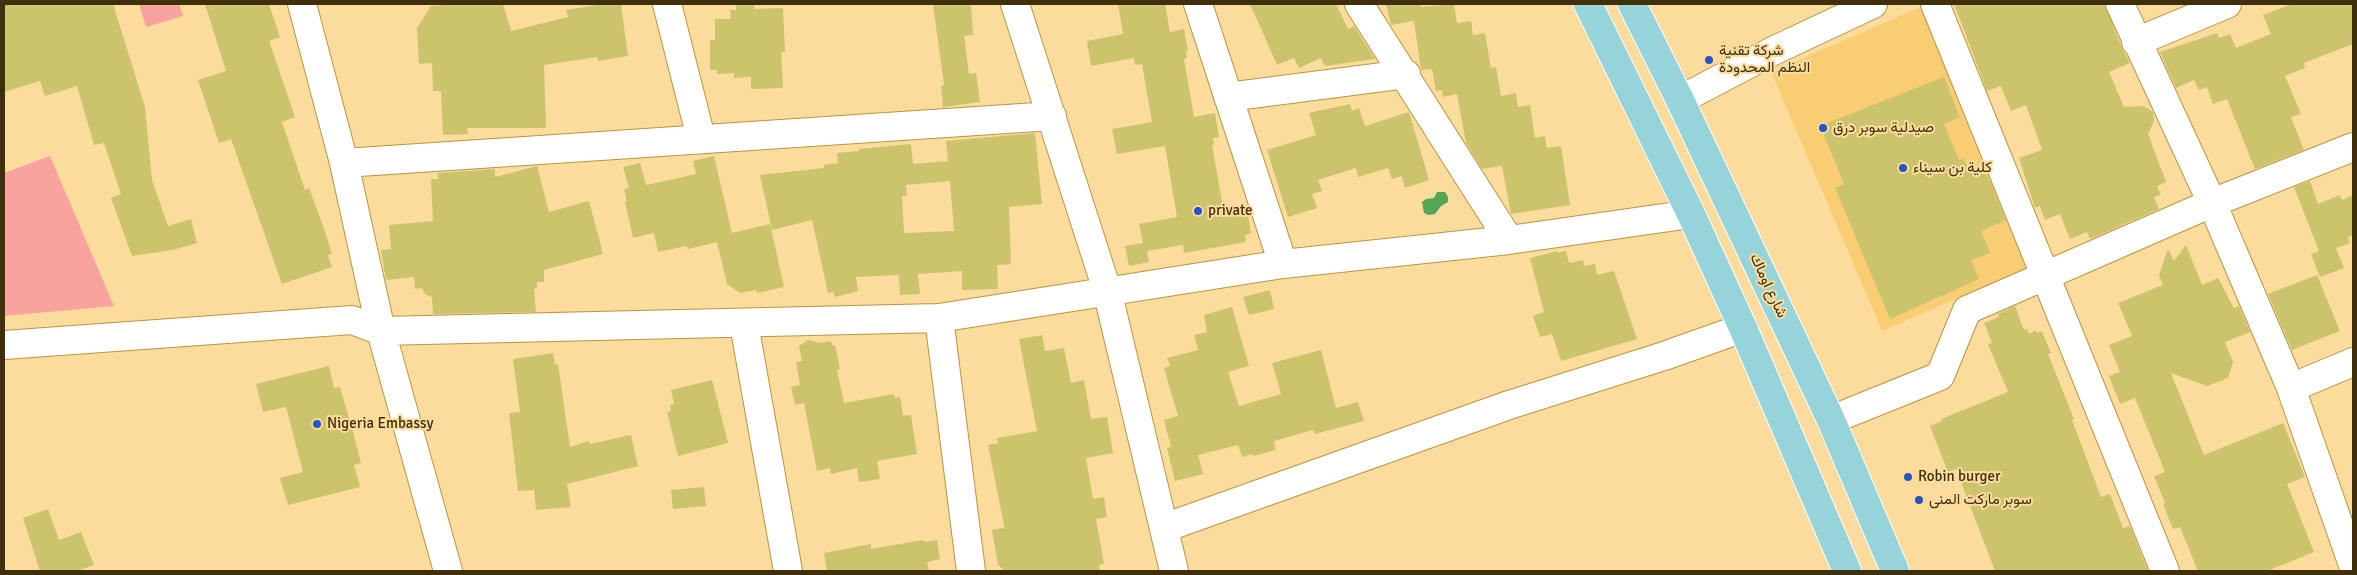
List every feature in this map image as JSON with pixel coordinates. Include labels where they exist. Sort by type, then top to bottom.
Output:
[{"type":"main road","points":[[1588,4],[1691,214],[1743,328],[1847,571]]},
{"type":"main road","name":"شارع اوماك","points":[[1632,4],[1680,100],[1831,420],[1895,571]]},
{"type":"street","points":[[302,4],[344,163],[381,331],[448,571]]},
{"type":"street","points":[[667,4],[701,138]]},
{"type":"street","points":[[1015,4],[1107,290],[1174,571]]},
{"type":"street","points":[[1198,4],[1283,264]]},
{"type":"street","points":[[1359,4],[1406,74],[1510,240]]},
{"type":"street","points":[[1680,100],[1775,50],[1873,4]]},
{"type":"street","points":[[1935,4],[2046,273],[2165,571]]},
{"type":"street","points":[[2120,4],[2212,203],[2291,388],[2353,566]]},
{"type":"street","points":[[2136,42],[2227,4]]},
{"type":"street","points":[[1228,97],[1406,74]]},
{"type":"street","points":[[344,163],[1052,116]]},
{"type":"street","points":[[1831,420],[1940,376],[1967,310],[2046,273],[2212,203],[2353,147]]},
{"type":"street","points":[[4,345],[352,320],[381,331],[940,318],[1107,290],[1283,264],[1510,240],[1691,214]]},
{"type":"street","points":[[940,318],[971,571]]},
{"type":"street","points":[[744,324],[788,571]]},
{"type":"street","points":[[1164,528],[1509,405],[1664,356],[1743,328]]},
{"type":"street","points":[[2291,388],[2353,362]]},
{"type":"shaded area","points":[[139,4],[179,4],[183,16],[146,27]]},
{"type":"shaded area","name":"كلية بن سيناء","points":[[1923,6],[2035,265],[1882,331],[1771,72]]},
{"type":"shaded area","points":[[50,156],[114,306],[4,316],[4,173]]},
{"type":"shaded area","points":[[1437,192],[1445,192],[1448,202],[1441,206],[1435,214],[1428,215],[1424,213],[1422,202],[1426,199],[1434,198]]},
{"type":"building","points":[[4,4],[113,4],[145,107],[152,180],[168,226],[191,219],[197,243],[173,250],[132,256],[111,198],[121,194],[104,143],[94,145],[77,86],[45,96],[40,81],[4,92]]},
{"type":"building","points":[[205,4],[269,4],[280,37],[269,41],[295,117],[282,122],[305,190],[309,188],[322,223],[332,254],[328,255],[332,267],[282,284],[231,139],[219,143],[198,80],[226,71]]},
{"type":"building","points":[[503,4],[511,31],[568,17],[566,10],[604,4],[621,4],[628,56],[598,61],[597,57],[544,65],[546,128],[467,128],[468,134],[443,135],[441,91],[433,91],[432,63],[419,64],[417,28],[431,6]]},
{"type":"building","points":[[736,4],[754,4],[754,9],[783,8],[785,52],[781,52],[783,88],[751,89],[751,77],[734,78],[734,73],[717,74],[717,70],[710,70],[710,40],[715,40],[715,19],[731,19],[730,10],[736,10]]},
{"type":"building","points":[[933,4],[971,4],[973,35],[964,36],[969,74],[976,73],[980,102],[943,107],[941,86],[944,85]]},
{"type":"building","points":[[1118,4],[1165,4],[1170,32],[1184,29],[1188,51],[1186,51],[1187,58],[1184,59],[1194,117],[1215,113],[1219,137],[1213,138],[1214,144],[1212,145],[1224,213],[1247,209],[1251,233],[1245,235],[1246,242],[1184,253],[1183,245],[1147,251],[1149,262],[1129,266],[1125,246],[1143,243],[1139,224],[1177,217],[1165,146],[1117,154],[1112,129],[1152,122],[1142,64],[1135,65],[1134,58],[1091,66],[1087,41],[1123,34]]},
{"type":"building","points":[[1250,4],[1336,4],[1348,29],[1354,26],[1375,59],[1325,66],[1321,58],[1299,68],[1294,58],[1277,65]]},
{"type":"building","points":[[1386,4],[1420,4],[1421,7],[1454,4],[1457,23],[1471,21],[1473,35],[1485,33],[1491,68],[1496,67],[1501,96],[1516,93],[1518,107],[1530,105],[1535,138],[1545,136],[1547,148],[1561,146],[1570,205],[1511,214],[1502,166],[1482,169],[1466,143],[1457,94],[1443,97],[1442,90],[1436,91],[1432,69],[1421,70],[1414,21],[1391,25]]},
{"type":"building","points":[[1954,4],[2105,4],[2122,48],[2130,63],[2109,72],[2124,107],[2143,106],[2153,112],[2154,121],[2148,134],[2166,182],[2157,186],[2161,195],[2154,197],[2159,209],[2090,239],[2087,232],[2070,239],[2060,214],[2045,220],[2040,206],[2035,208],[2019,158],[2042,150],[2026,105],[2011,111],[2001,86],[1987,91]]},
{"type":"building","points":[[2292,4],[2353,4],[2353,44],[2304,63],[2305,68],[2285,76],[2301,114],[2291,117],[2304,150],[2255,169],[2227,99],[2213,104],[2207,87],[2199,90],[2194,80],[2176,88],[2160,52],[2217,33],[2219,38],[2230,34],[2236,48],[2271,34],[2263,15]]},
{"type":"building","points":[[1944,77],[1960,117],[1944,124],[1959,160],[1964,158],[1969,172],[1983,166],[2006,220],[1981,231],[1990,253],[1971,260],[1979,279],[1890,319],[1835,188],[1844,184],[1820,126]]},
{"type":"building","points":[[1350,104],[1352,111],[1359,108],[1365,126],[1409,112],[1429,180],[1405,188],[1402,176],[1392,179],[1388,168],[1358,177],[1356,168],[1318,180],[1322,191],[1312,194],[1317,208],[1288,217],[1267,150],[1316,135],[1309,113]]},
{"type":"building","points":[[1035,133],[1042,204],[1009,207],[1011,264],[997,265],[998,289],[962,290],[962,271],[918,274],[920,294],[900,295],[899,275],[856,277],[858,291],[835,297],[833,292],[828,293],[812,220],[772,230],[760,175],[824,168],[824,165],[838,163],[837,153],[911,144],[913,164],[948,161],[946,141]],"holes":[[[950,181],[954,231],[904,233],[902,196],[907,196],[906,185]]]},
{"type":"building","points":[[714,156],[732,233],[770,224],[784,287],[757,293],[756,290],[740,293],[727,284],[717,242],[688,249],[687,246],[658,252],[654,233],[633,238],[625,202],[627,201],[624,189],[629,188],[623,167],[640,163],[646,185],[696,174],[693,161]]},
{"type":"building","points":[[537,166],[549,212],[589,201],[603,254],[544,270],[544,282],[537,282],[537,288],[534,289],[536,312],[433,314],[432,297],[425,294],[422,288],[415,289],[414,277],[386,280],[381,250],[391,249],[389,225],[433,221],[431,179],[438,179],[438,173],[495,169],[495,177]]},
{"type":"building","points":[[2310,181],[2318,204],[2340,195],[2342,200],[2353,195],[2353,235],[2348,237],[2350,243],[2336,248],[2344,268],[2320,277],[2311,254],[2319,251],[2294,187]]},
{"type":"building","points":[[2186,245],[2202,285],[2218,278],[2234,308],[2239,306],[2250,332],[2225,342],[2233,362],[2228,378],[2207,386],[2171,373],[2204,455],[2283,423],[2305,477],[2287,484],[2314,552],[2267,571],[2198,571],[2180,527],[2173,529],[2163,504],[2165,503],[2154,476],[2165,472],[2135,398],[2120,404],[2109,376],[2120,372],[2109,345],[2132,336],[2118,303],[2163,285],[2159,275],[2168,249],[2174,261]]},
{"type":"building","points":[[1558,251],[1558,253],[1566,251],[1569,263],[1583,260],[1584,266],[1595,264],[1597,275],[1614,271],[1637,339],[1561,361],[1552,334],[1540,337],[1533,316],[1544,312],[1530,258]]},
{"type":"building","points":[[2317,275],[2340,331],[2292,350],[2268,294]]},
{"type":"building","points":[[1270,290],[1274,309],[1249,315],[1243,297]]},
{"type":"building","points":[[2015,306],[2024,330],[2027,329],[2029,334],[2036,330],[2037,333],[2042,331],[2051,353],[2048,354],[2074,419],[2072,420],[2101,497],[2110,494],[2123,528],[2130,526],[2148,571],[1995,571],[1956,469],[1948,472],[1930,426],[1942,421],[1941,419],[2008,392],[1988,344],[1992,343],[1984,323],[1999,317],[1998,314]]},
{"type":"building","points":[[1232,307],[1249,366],[1228,372],[1239,406],[1281,394],[1272,363],[1321,350],[1336,408],[1358,402],[1364,421],[1315,434],[1313,430],[1274,441],[1276,450],[1253,456],[1252,454],[1242,457],[1238,445],[1198,455],[1203,474],[1175,481],[1167,448],[1171,447],[1164,420],[1178,416],[1164,368],[1170,366],[1167,358],[1198,350],[1194,335],[1207,332],[1204,315]]},
{"type":"building","points":[[1042,335],[1045,351],[1064,348],[1071,383],[1084,380],[1091,419],[1107,417],[1113,453],[1086,458],[1093,499],[1104,497],[1107,517],[1096,519],[1104,564],[1099,565],[1100,571],[1005,571],[998,565],[992,530],[1004,528],[1004,525],[988,445],[998,443],[997,438],[1037,431],[1019,339]]},
{"type":"building","points":[[808,340],[821,343],[831,341],[832,345],[835,345],[840,369],[837,370],[844,403],[894,394],[895,398],[900,397],[903,416],[911,415],[917,454],[877,461],[880,479],[859,482],[857,468],[831,474],[830,468],[817,471],[804,403],[795,405],[791,387],[800,385],[796,362],[802,361],[799,346]]},
{"type":"building","points":[[553,353],[555,365],[558,364],[570,447],[589,441],[590,444],[631,435],[638,466],[567,484],[571,507],[536,510],[534,490],[518,491],[509,413],[520,412],[513,359]]},
{"type":"building","name":"Nigeria Embassy","points":[[329,366],[334,388],[340,387],[361,463],[354,465],[360,487],[288,505],[280,478],[303,472],[286,407],[263,412],[256,384]]},
{"type":"building","points":[[712,380],[728,443],[678,456],[667,412],[671,411],[670,405],[674,404],[671,390]]},
{"type":"building","points":[[704,487],[706,506],[673,509],[671,490]]},
{"type":"building","points":[[48,509],[59,540],[81,532],[94,565],[77,571],[40,571],[23,518]]},
{"type":"building","points":[[923,540],[924,542],[937,540],[940,559],[927,562],[929,571],[827,571],[824,553],[871,544],[871,549]]},
{"type":"place","name":"شركة تقنية النظم المحدودة","points":[[1709,60]]},
{"type":"place","name":"صيدلية سوبر درق","points":[[1823,128]]},
{"type":"place","name":"كلية بن سيناء","points":[[1903,168]]},
{"type":"place","name":"private","points":[[1198,211]]},
{"type":"place","name":"Nigeria Embassy","points":[[317,424]]},
{"type":"place","name":"Robin burger","points":[[1908,477]]},
{"type":"place","name":"سوبر ماركت المنى","points":[[1919,500]]}]
